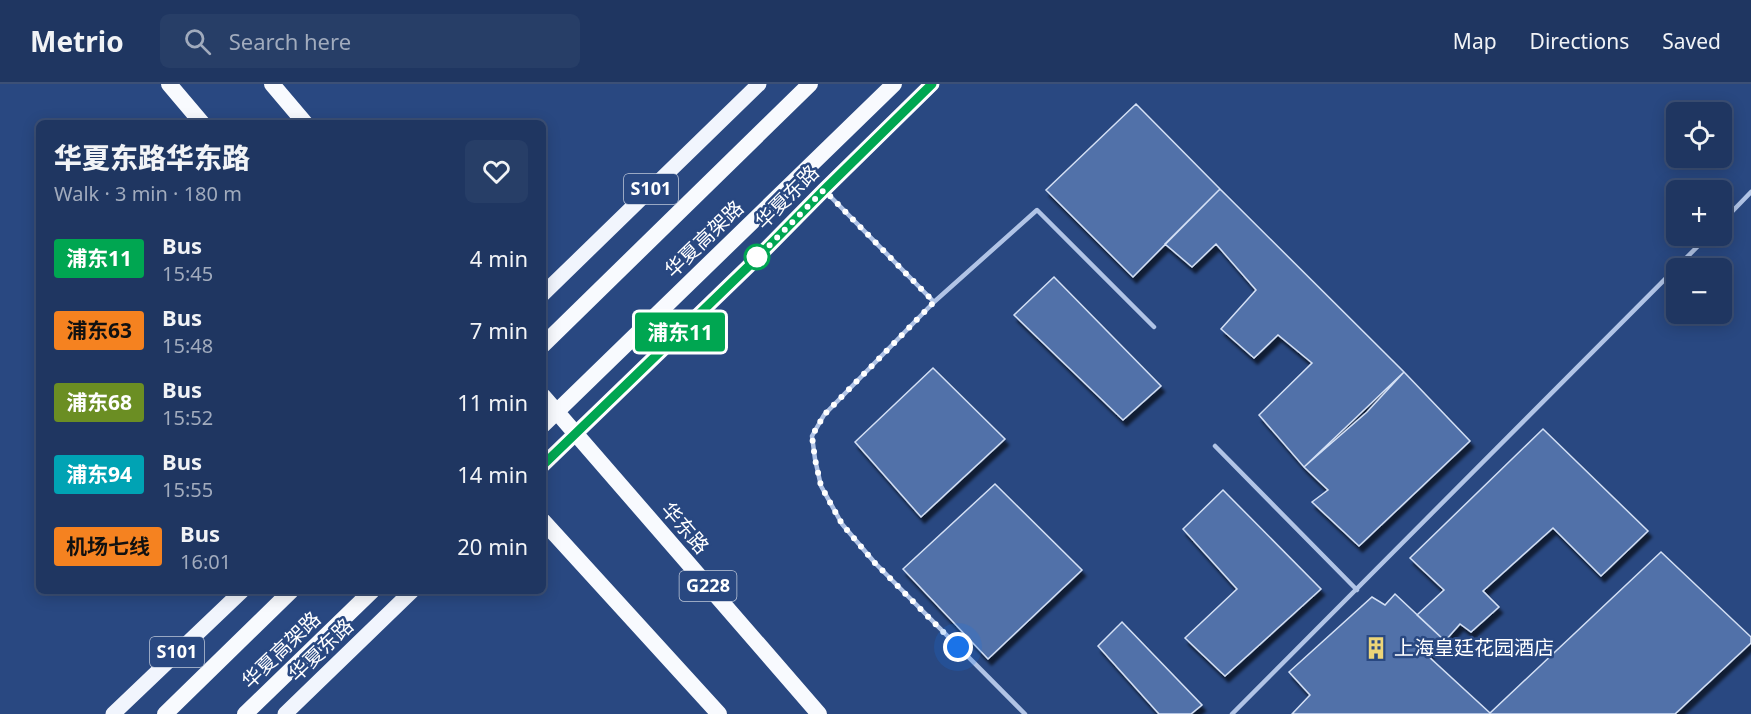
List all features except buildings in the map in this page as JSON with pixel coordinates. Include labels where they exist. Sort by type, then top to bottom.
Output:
[{"type":"highway","points":[[168,84],[199,120]]},
{"type":"highway","points":[[272,84],[302,120]]},
{"type":"highway","name":"华夏高架路","points":[[546,342],[810,84]]},
{"type":"highway","name":"华夏高架路","points":[[546,422],[894,84]]},
{"type":"highway","name":"华东路","points":[[546,400],[819,714]]},
{"type":"highway","points":[[546,524],[719,714]]},
{"type":"highway","name":"华夏高架路","points":[[165,714],[288,594]]},
{"type":"highway","name":"华夏高架路","points":[[245,714],[369,594]]},
{"type":"main road","name":"S101","points":[[546,291],[759,84]]},
{"type":"main road","name":"华夏东路","points":[[546,462],[756,259],[932,84]]},
{"type":"main road","name":"S101","points":[[113,714],[239,594]]},
{"type":"main road","name":"华夏东路","points":[[285,714],[409,594]]},
{"type":"lane","points":[[824,190],[934,302]]},
{"type":"lane","points":[[1732,212],[1751,192]]},
{"type":"lane","points":[[1025,714],[875,563],[842,524],[821,486],[812,436],[824,415],[934,302],[1036,210],[1154,327]]},
{"type":"lane","points":[[1232,714],[1698,246]]},
{"type":"lane","points":[[1215,446],[1357,590]]},
{"type":"bus line","name":"浦东11","points":[[546,462],[756,259],[932,84]]},
{"type":"place","name":"上海皇廷花园酒店","points":[[1376,648]]},
{"type":"route","points":[[757,257],[756,259],[824,190],[934,302],[824,415],[812,436],[821,486],[842,524],[875,563],[958,647]]}]
